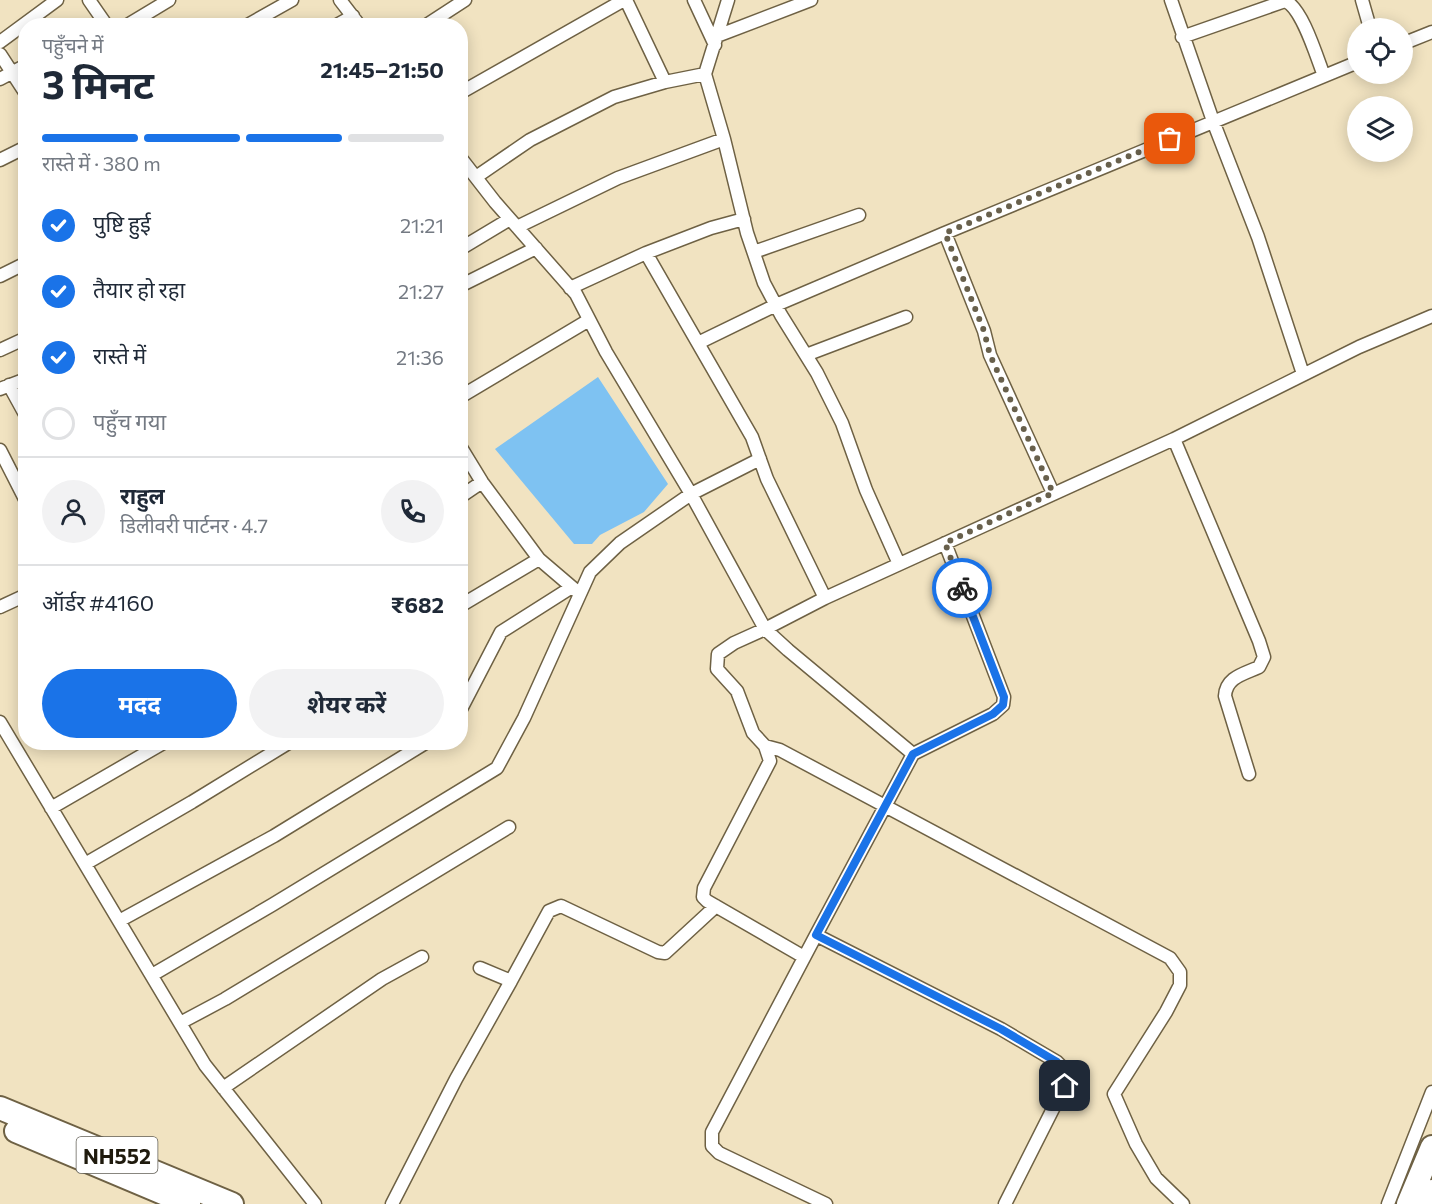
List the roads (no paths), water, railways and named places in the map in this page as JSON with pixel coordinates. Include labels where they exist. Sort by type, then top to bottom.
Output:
[{"type":"highway","name":"NH552","points":[[0,1108],[232,1204]]},
{"type":"highway","name":"NH552","points":[[0,1124],[189,1204]]},
{"type":"highway","points":[[1408,1204],[1432,1147]]},
{"type":"highway","points":[[1427,1204],[1432,1191]]},
{"type":"street","points":[[33,18],[57,0]]},
{"type":"street","points":[[89,0],[101,18]]},
{"type":"street","points":[[260,18],[292,0]]},
{"type":"street","points":[[340,0],[354,18]]},
{"type":"street","points":[[438,18],[465,0]]},
{"type":"street","points":[[468,88],[625,0],[665,82]]},
{"type":"street","points":[[694,0],[716,40]]},
{"type":"street","points":[[728,0],[705,74],[754,252],[764,283],[817,373],[842,423],[866,490],[899,564]]},
{"type":"street","points":[[716,40],[811,0]]},
{"type":"street","points":[[1171,0],[1213,122],[1258,237],[1303,374]]},
{"type":"street","points":[[1362,0],[1367,18]]},
{"type":"street","points":[[138,18],[164,1]]},
{"type":"street","points":[[1182,37],[1285,1],[1293,5],[1312,43],[1324,76]]},
{"type":"street","points":[[0,42],[18,29]]},
{"type":"street","points":[[1413,40],[1432,32]]},
{"type":"street","points":[[0,54],[18,81]]},
{"type":"street","points":[[698,343],[776,305],[945,233],[1347,67]]},
{"type":"street","points":[[0,79],[18,70]]},
{"type":"street","points":[[705,74],[665,82],[614,97],[468,172],[576,294],[606,352],[691,494],[765,629],[913,754]]},
{"type":"street","points":[[468,245],[618,178],[724,139]]},
{"type":"street","points":[[0,160],[18,151]]},
{"type":"street","points":[[754,252],[858,215]]},
{"type":"street","points":[[570,288],[646,253],[711,228],[744,219]]},
{"type":"street","points":[[945,233],[984,331],[990,355],[1053,493]]},
{"type":"street","points":[[468,282],[536,248]]},
{"type":"street","points":[[646,253],[752,438],[767,479],[825,598]]},
{"type":"street","points":[[0,276],[18,266]]},
{"type":"street","points":[[804,957],[703,897],[704,888],[770,761],[765,746],[753,733],[737,691],[717,669],[718,654],[734,643],[825,598],[1174,439],[1359,347],[1432,316]]},
{"type":"street","points":[[806,355],[906,317]]},
{"type":"street","points":[[468,392],[589,320]]},
{"type":"street","points":[[0,350],[18,342]]},
{"type":"street","points":[[5,387],[18,405]]},
{"type":"street","points":[[1174,439],[1264,657],[1259,667],[1234,678],[1226,689],[1226,696],[1249,774]]},
{"type":"street","points":[[0,450],[18,485]]},
{"type":"street","points":[[468,459],[482,482],[539,559],[576,591]]},
{"type":"street","points":[[152,975],[282,900],[498,768],[524,718],[576,591],[590,572],[620,543],[691,494],[760,459]]},
{"type":"street","points":[[468,492],[482,482]]},
{"type":"street","points":[[826,1204],[719,1153],[712,1146],[712,1132],[913,754],[993,714],[1003,705],[1004,697],[945,543]]},
{"type":"street","points":[[468,601],[539,559]]},
{"type":"street","points":[[468,696],[501,632],[517,620],[576,591]]},
{"type":"street","points":[[0,607],[18,599]]},
{"type":"street","points":[[0,722],[205,1065],[315,1204]]},
{"type":"street","points":[[765,746],[780,750],[1170,958],[1180,972],[1179,985],[1166,1012],[1114,1094],[1136,1144],[1156,1178],[1183,1204]]},
{"type":"street","points":[[51,807],[151,750]]},
{"type":"street","points":[[85,864],[277,750]]},
{"type":"street","points":[[119,921],[274,836],[414,750]]},
{"type":"street","points":[[180,1023],[225,999],[509,827]]},
{"type":"street","points":[[392,1204],[456,1079],[549,911],[561,906],[658,952],[665,953],[716,906]]},
{"type":"street","points":[[816,935],[1001,1029],[1057,1062],[1067,1072],[1065,1086],[1005,1204]]},
{"type":"street","points":[[223,1088],[382,979],[422,957]]},
{"type":"street","points":[[480,968],[511,981]]},
{"type":"street","points":[[1388,1204],[1432,1092]]},
{"type":"water","points":[[598,377],[668,484],[644,512],[600,535],[592,544],[574,544],[495,449]]}]
